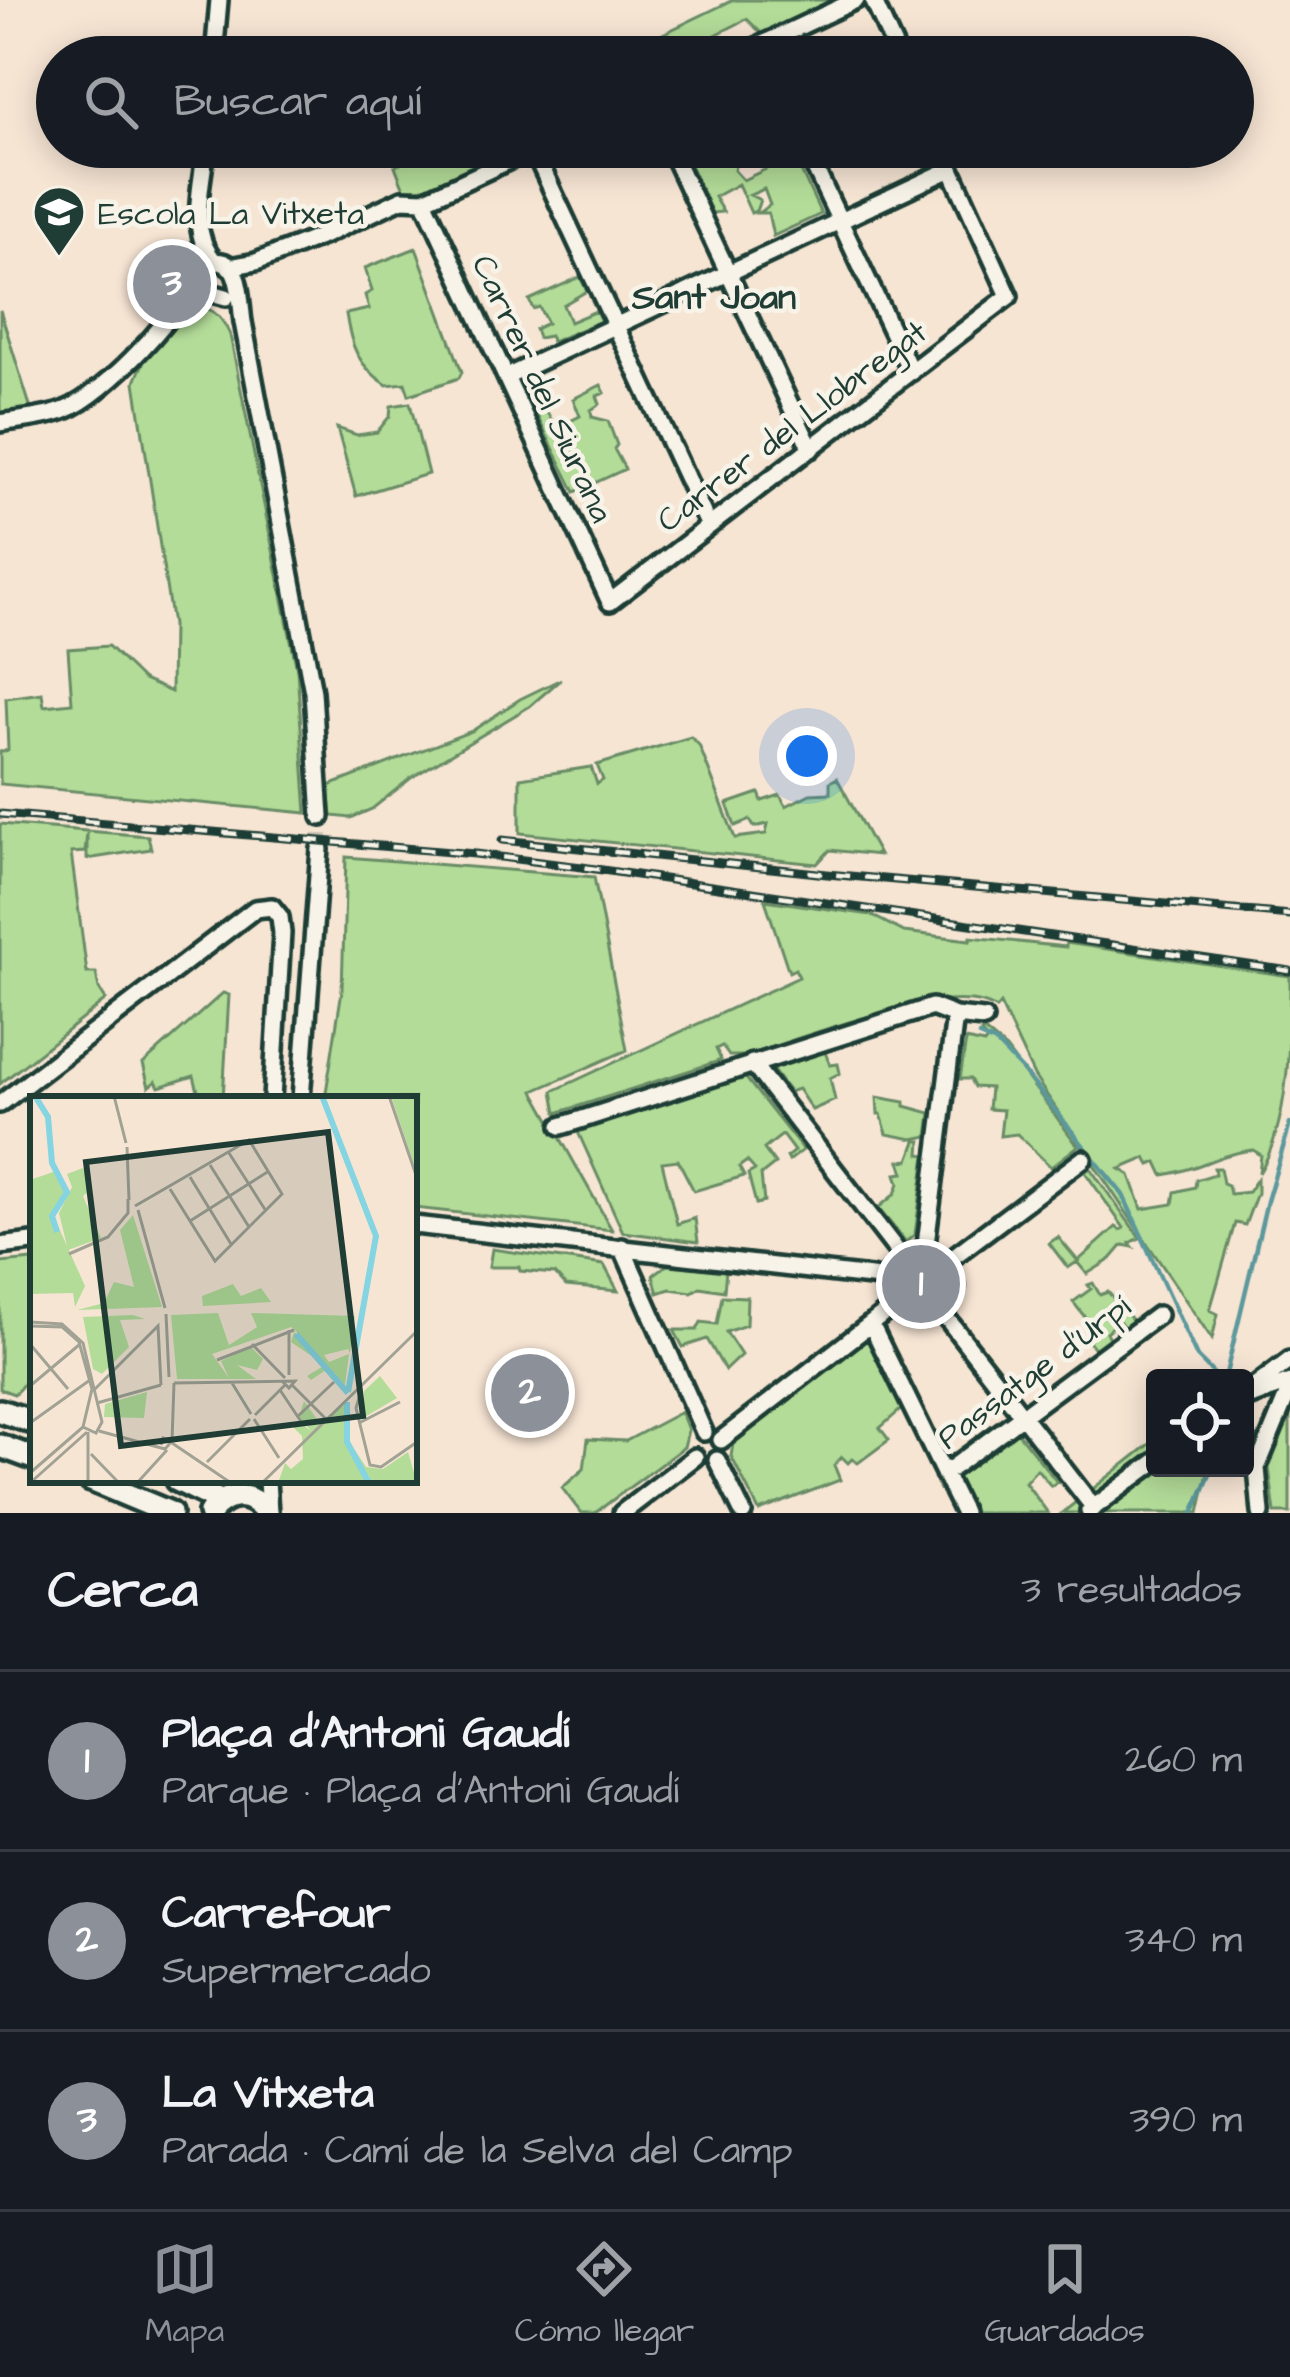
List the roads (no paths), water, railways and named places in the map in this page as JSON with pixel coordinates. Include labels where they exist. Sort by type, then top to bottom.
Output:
[{"type":"main road","points":[[0,1411],[30,1421]]},
{"type":"main road","points":[[0,1446],[30,1457]]},
{"type":"main road","points":[[98,1483],[170,1513]]},
{"type":"main road","points":[[185,1483],[225,1498],[254,1500],[268,1513]]},
{"type":"street","points":[[216,36],[219,0]]},
{"type":"street","points":[[789,36],[856,0]]},
{"type":"street","points":[[873,0],[889,36]]},
{"type":"street","points":[[203,168],[197,226],[207,283],[243,322],[313,692],[321,817]]},
{"type":"street","points":[[0,423],[67,410],[134,359],[207,283],[402,199],[424,200],[493,168]]},
{"type":"street","points":[[545,168],[709,526]]},
{"type":"street","points":[[679,168],[811,449]]},
{"type":"street","points":[[815,168],[910,372]]},
{"type":"street","points":[[506,377],[951,169]]},
{"type":"street","name":"Carrer del Llobregat","points":[[610,602],[1009,296],[951,169]]},
{"type":"street","name":"Carrer del Siurana","points":[[424,200],[610,602]]},
{"type":"street","points":[[301,1096],[320,849]]},
{"type":"street","points":[[0,1104],[255,909],[272,907],[280,916],[272,1096]]},
{"type":"street","points":[[562,1126],[932,1007],[955,1016],[984,1018]]},
{"type":"street","points":[[926,1252],[955,1016]]},
{"type":"street","points":[[752,1063],[904,1261]]},
{"type":"street","points":[[941,1266],[1083,1160]]},
{"type":"street","points":[[417,1225],[888,1279]]},
{"type":"street","points":[[0,1246],[30,1242]]},
{"type":"street","points":[[622,1247],[704,1432]]},
{"type":"street","points":[[919,1251],[926,1252],[956,1286],[954,1295],[921,1318],[909,1315],[887,1285],[889,1273],[919,1251]]},
{"type":"street","points":[[722,1440],[899,1302]]},
{"type":"street","points":[[938,1307],[1090,1510],[1146,1469]]},
{"type":"street","name":"Passatge d'Urpí","points":[[944,1474],[1158,1315]]},
{"type":"street","points":[[871,1324],[963,1512]]},
{"type":"street","points":[[1254,1390],[1290,1360]]},
{"type":"street","points":[[1254,1395],[1290,1385]]},
{"type":"street","points":[[1261,1513],[1256,1468],[1290,1385]]},
{"type":"street","points":[[704,1432],[722,1440],[717,1460],[695,1456],[693,1442],[704,1432]]},
{"type":"street","points":[[622,1513],[695,1456]]},
{"type":"street","points":[[717,1460],[743,1513]]},
{"type":"street","points":[[267,1483],[268,1513]]},
{"type":"waterway","points":[[979,1036],[996,1043],[1025,1073],[1123,1195],[1197,1357],[1209,1369]]},
{"type":"waterway","points":[[1227,1369],[1290,1124]]},
{"type":"waterway","points":[[1193,1513],[1209,1477]]},
{"type":"tunnel","points":[[320,849],[321,817]]},
{"type":"railway","points":[[0,814],[582,867],[1290,971]]},
{"type":"railway","points":[[502,840],[1290,915]]},
{"type":"place","name":"Escola La Vitxeta","points":[[59,258]]},
{"type":"place","name":"La Vitxeta","points":[[172,284]]},
{"type":"place","name":"Plaça d'Antoni Gaudí","points":[[921,1284]]},
{"type":"place","name":"Carrefour","points":[[530,1393]]},
{"type":"district","name":"Sant Joan","points":[[714,295]]}]
